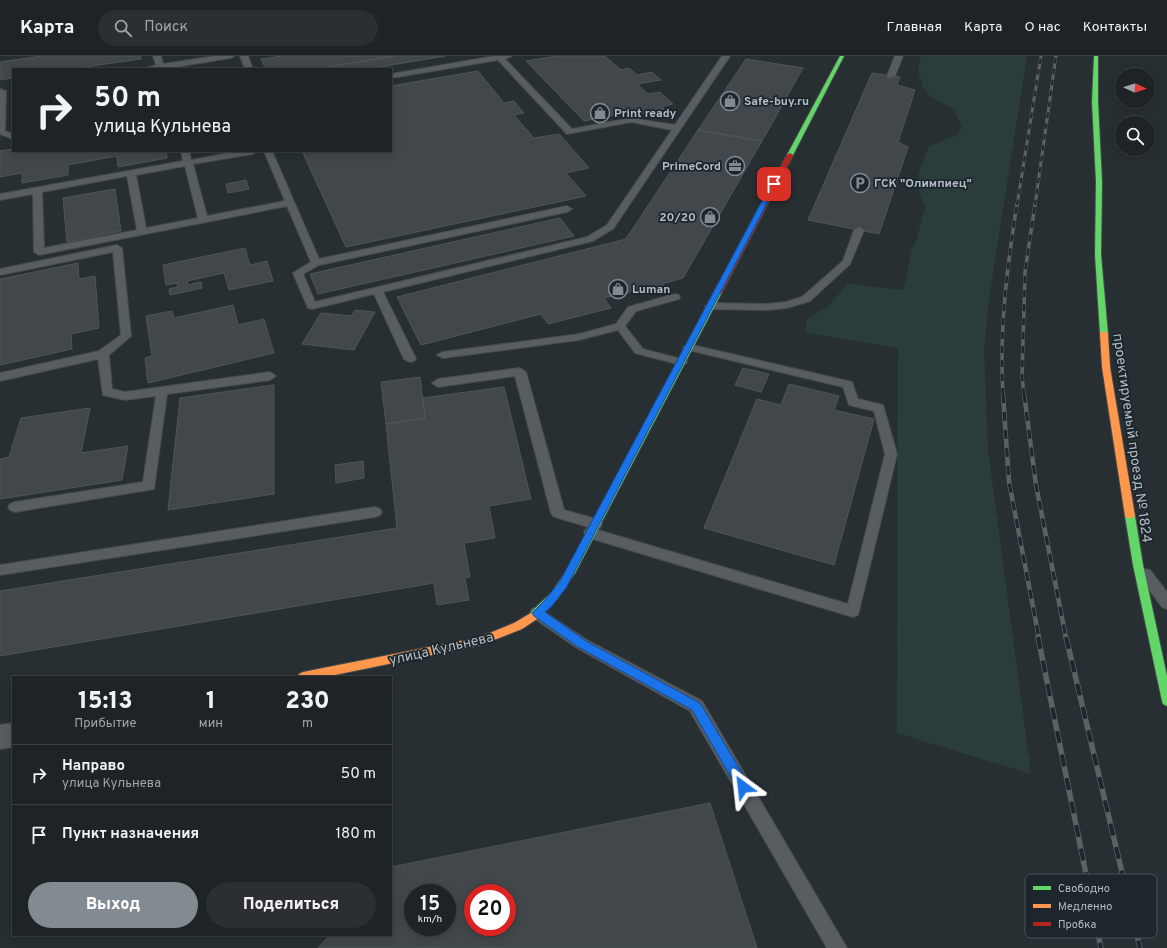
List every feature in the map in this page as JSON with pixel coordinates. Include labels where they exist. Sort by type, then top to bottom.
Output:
[{"type":"street","name":"улица Кульнева","points":[[308,676],[471,644],[504,634],[537,613],[548,604],[562,586],[593,529],[842,56]]},
{"type":"street","name":"проектируемый проезд № 1824","points":[[1096,56],[1095,102],[1099,182],[1098,255],[1106,367],[1138,565],[1167,701]]},
{"type":"street","points":[[0,737],[12,735]]},
{"type":"lane","points":[[158,56],[161,68],[230,56]]},
{"type":"lane","points":[[244,56],[250,68]]},
{"type":"lane","points":[[392,76],[510,56]]},
{"type":"lane","points":[[567,209],[316,262],[298,273],[312,306],[378,292],[590,239],[610,227],[726,56]]},
{"type":"lane","points":[[892,76],[899,56]]},
{"type":"lane","points":[[500,58],[570,132],[631,120],[677,128]]},
{"type":"lane","points":[[12,89],[1,91],[1,132],[12,138]]},
{"type":"lane","points":[[0,142],[12,138]]},
{"type":"lane","points":[[185,152],[203,220]]},
{"type":"lane","points":[[0,197],[248,152]]},
{"type":"lane","points":[[268,152],[316,262]]},
{"type":"lane","points":[[131,173],[142,232]]},
{"type":"lane","points":[[37,190],[39,252],[290,202]]},
{"type":"lane","points":[[710,306],[767,308],[787,305],[806,298],[847,262],[859,230]]},
{"type":"lane","points":[[0,272],[117,248],[126,336],[103,354],[0,377]]},
{"type":"lane","points":[[378,292],[410,359]]},
{"type":"lane","points":[[444,355],[579,337],[620,326],[632,309],[675,298]]},
{"type":"lane","points":[[620,326],[639,351],[681,362]]},
{"type":"lane","points":[[438,383],[520,372],[558,513],[593,529],[853,611],[891,454],[879,408],[853,402],[848,385],[688,347]]},
{"type":"lane","points":[[103,354],[107,392],[125,396],[270,376]]},
{"type":"lane","points":[[15,507],[149,486],[162,391]]},
{"type":"lane","points":[[0,570],[375,512]]},
{"type":"lane","points":[[1138,565],[1167,604]]},
{"type":"lane","points":[[537,613],[582,644],[696,706],[838,948]]},
{"type":"green space","points":[[921,56],[1027,56],[990,292],[984,351],[988,450],[1031,774],[897,733],[898,348],[806,333],[806,319],[827,307],[848,284],[902,290],[907,277],[911,250],[916,242],[925,207],[920,195],[918,174],[929,146],[958,135],[962,127],[954,110],[929,95],[923,87],[918,71]]},
{"type":"building","points":[[41,56],[141,56],[141,59],[78,68],[12,68],[12,78],[0,80],[0,62]]},
{"type":"building","points":[[281,56],[394,56],[321,68],[266,68],[261,59]]},
{"type":"building","points":[[394,56],[445,56],[373,68],[321,68]]},
{"type":"building","points":[[557,56],[605,56],[621,70],[629,68],[637,75],[652,72],[661,80],[637,84],[648,94],[660,92],[673,104],[661,107],[664,109],[635,115],[631,112],[584,121],[526,61]]},
{"type":"building","points":[[746,59],[803,68],[762,141],[698,130]]},
{"type":"building","points":[[478,71],[504,103],[514,101],[524,113],[514,115],[534,138],[559,134],[589,168],[566,173],[586,196],[346,247],[302,152],[392,152],[392,86]]},
{"type":"building","name":"ГСК \"Олимпиец\"","points":[[872,73],[900,77],[897,85],[915,90],[898,142],[908,147],[879,234],[808,220]]},
{"type":"building","points":[[698,130],[762,141],[683,278],[662,284],[665,287],[649,291],[646,288],[604,298],[611,308],[548,324],[541,314],[421,345],[397,297],[626,239]]},
{"type":"building","points":[[12,149],[12,152],[166,152],[167,158],[118,167],[117,156],[68,165],[68,175],[22,183],[22,173],[0,177],[0,151]]},
{"type":"building","points":[[246,180],[249,189],[228,193],[226,184]]},
{"type":"building","points":[[115,189],[121,231],[67,242],[63,198]]},
{"type":"building","points":[[560,218],[574,236],[318,294],[310,274]]},
{"type":"building","points":[[245,248],[250,265],[267,261],[273,281],[229,290],[224,273],[187,281],[188,285],[201,282],[202,288],[170,295],[169,289],[178,287],[177,283],[166,285],[163,265]]},
{"type":"building","points":[[78,263],[79,279],[95,276],[99,328],[71,334],[72,349],[0,365],[0,279]]},
{"type":"building","points":[[233,305],[238,325],[264,319],[274,353],[148,383],[145,358],[152,356],[146,316],[172,311],[174,318]]},
{"type":"building","points":[[355,310],[375,312],[354,350],[302,344],[321,313],[352,316]]},
{"type":"building","points":[[743,368],[769,374],[761,392],[735,385]]},
{"type":"building","points":[[420,377],[425,418],[386,424],[381,382]]},
{"type":"building","points":[[789,384],[839,396],[834,410],[874,419],[834,565],[704,528],[757,399],[781,405]]},
{"type":"building","points":[[274,385],[274,494],[168,510],[180,398]]},
{"type":"building","points":[[504,387],[531,499],[489,506],[495,538],[464,543],[470,577],[465,578],[469,600],[437,605],[434,583],[0,656],[0,591],[397,528],[386,424],[425,418],[423,398]]},
{"type":"building","points":[[90,408],[81,453],[128,446],[122,480],[0,499],[0,459],[9,457],[21,418]]},
{"type":"building","points":[[363,461],[364,478],[336,483],[335,465]]},
{"type":"building","points":[[710,803],[757,948],[318,948],[329,936],[392,936],[392,867]]},
{"type":"railway","points":[[1017,205],[1041,56]]},
{"type":"railway","points":[[1035,205],[1056,56]]},
{"type":"railway","points":[[1003,395],[1003,323],[1010,252],[1017,204]]},
{"type":"railway","points":[[1024,395],[1022,377],[1025,272],[1035,204]]},
{"type":"railway","points":[[1003,394],[1009,482],[1039,638]]},
{"type":"railway","points":[[1024,394],[1036,485],[1066,638]]},
{"type":"railway","points":[[1038,637],[1086,874]]},
{"type":"railway","points":[[1066,637],[1122,874]]},
{"type":"railway","points":[[1099,938],[1101,948]]},
{"type":"railway","points":[[1138,938],[1140,948]]},
{"type":"traffic: fast","points":[[790,155],[842,56]]},
{"type":"traffic: fast","points":[[1096,56],[1095,102],[1099,182],[1098,255],[1104,334]]},
{"type":"traffic: fast","points":[[536,614],[555,595],[572,570],[718,292]]},
{"type":"traffic: fast","points":[[1130,516],[1138,565],[1167,701]]},
{"type":"traffic: slow","points":[[1104,334],[1106,367],[1130,516]]},
{"type":"traffic: slow","points":[[308,676],[481,641],[518,626],[536,614]]},
{"type":"traffic: jam","points":[[718,292],[790,155]]},
{"type":"place","name":"Safe-buy.ru","points":[[730,101]]},
{"type":"place","name":"Print ready","points":[[600,113]]},
{"type":"place","name":"PrimeCord","points":[[735,166]]},
{"type":"place","name":"ГСК \"Олимпиец\"","points":[[860,183]]},
{"type":"place","name":"20/20","points":[[710,217]]},
{"type":"place","name":"Luman","points":[[618,289]]},
{"type":"route","points":[[743,787],[696,706],[582,644],[537,613],[548,604],[562,586],[774,184]]}]
